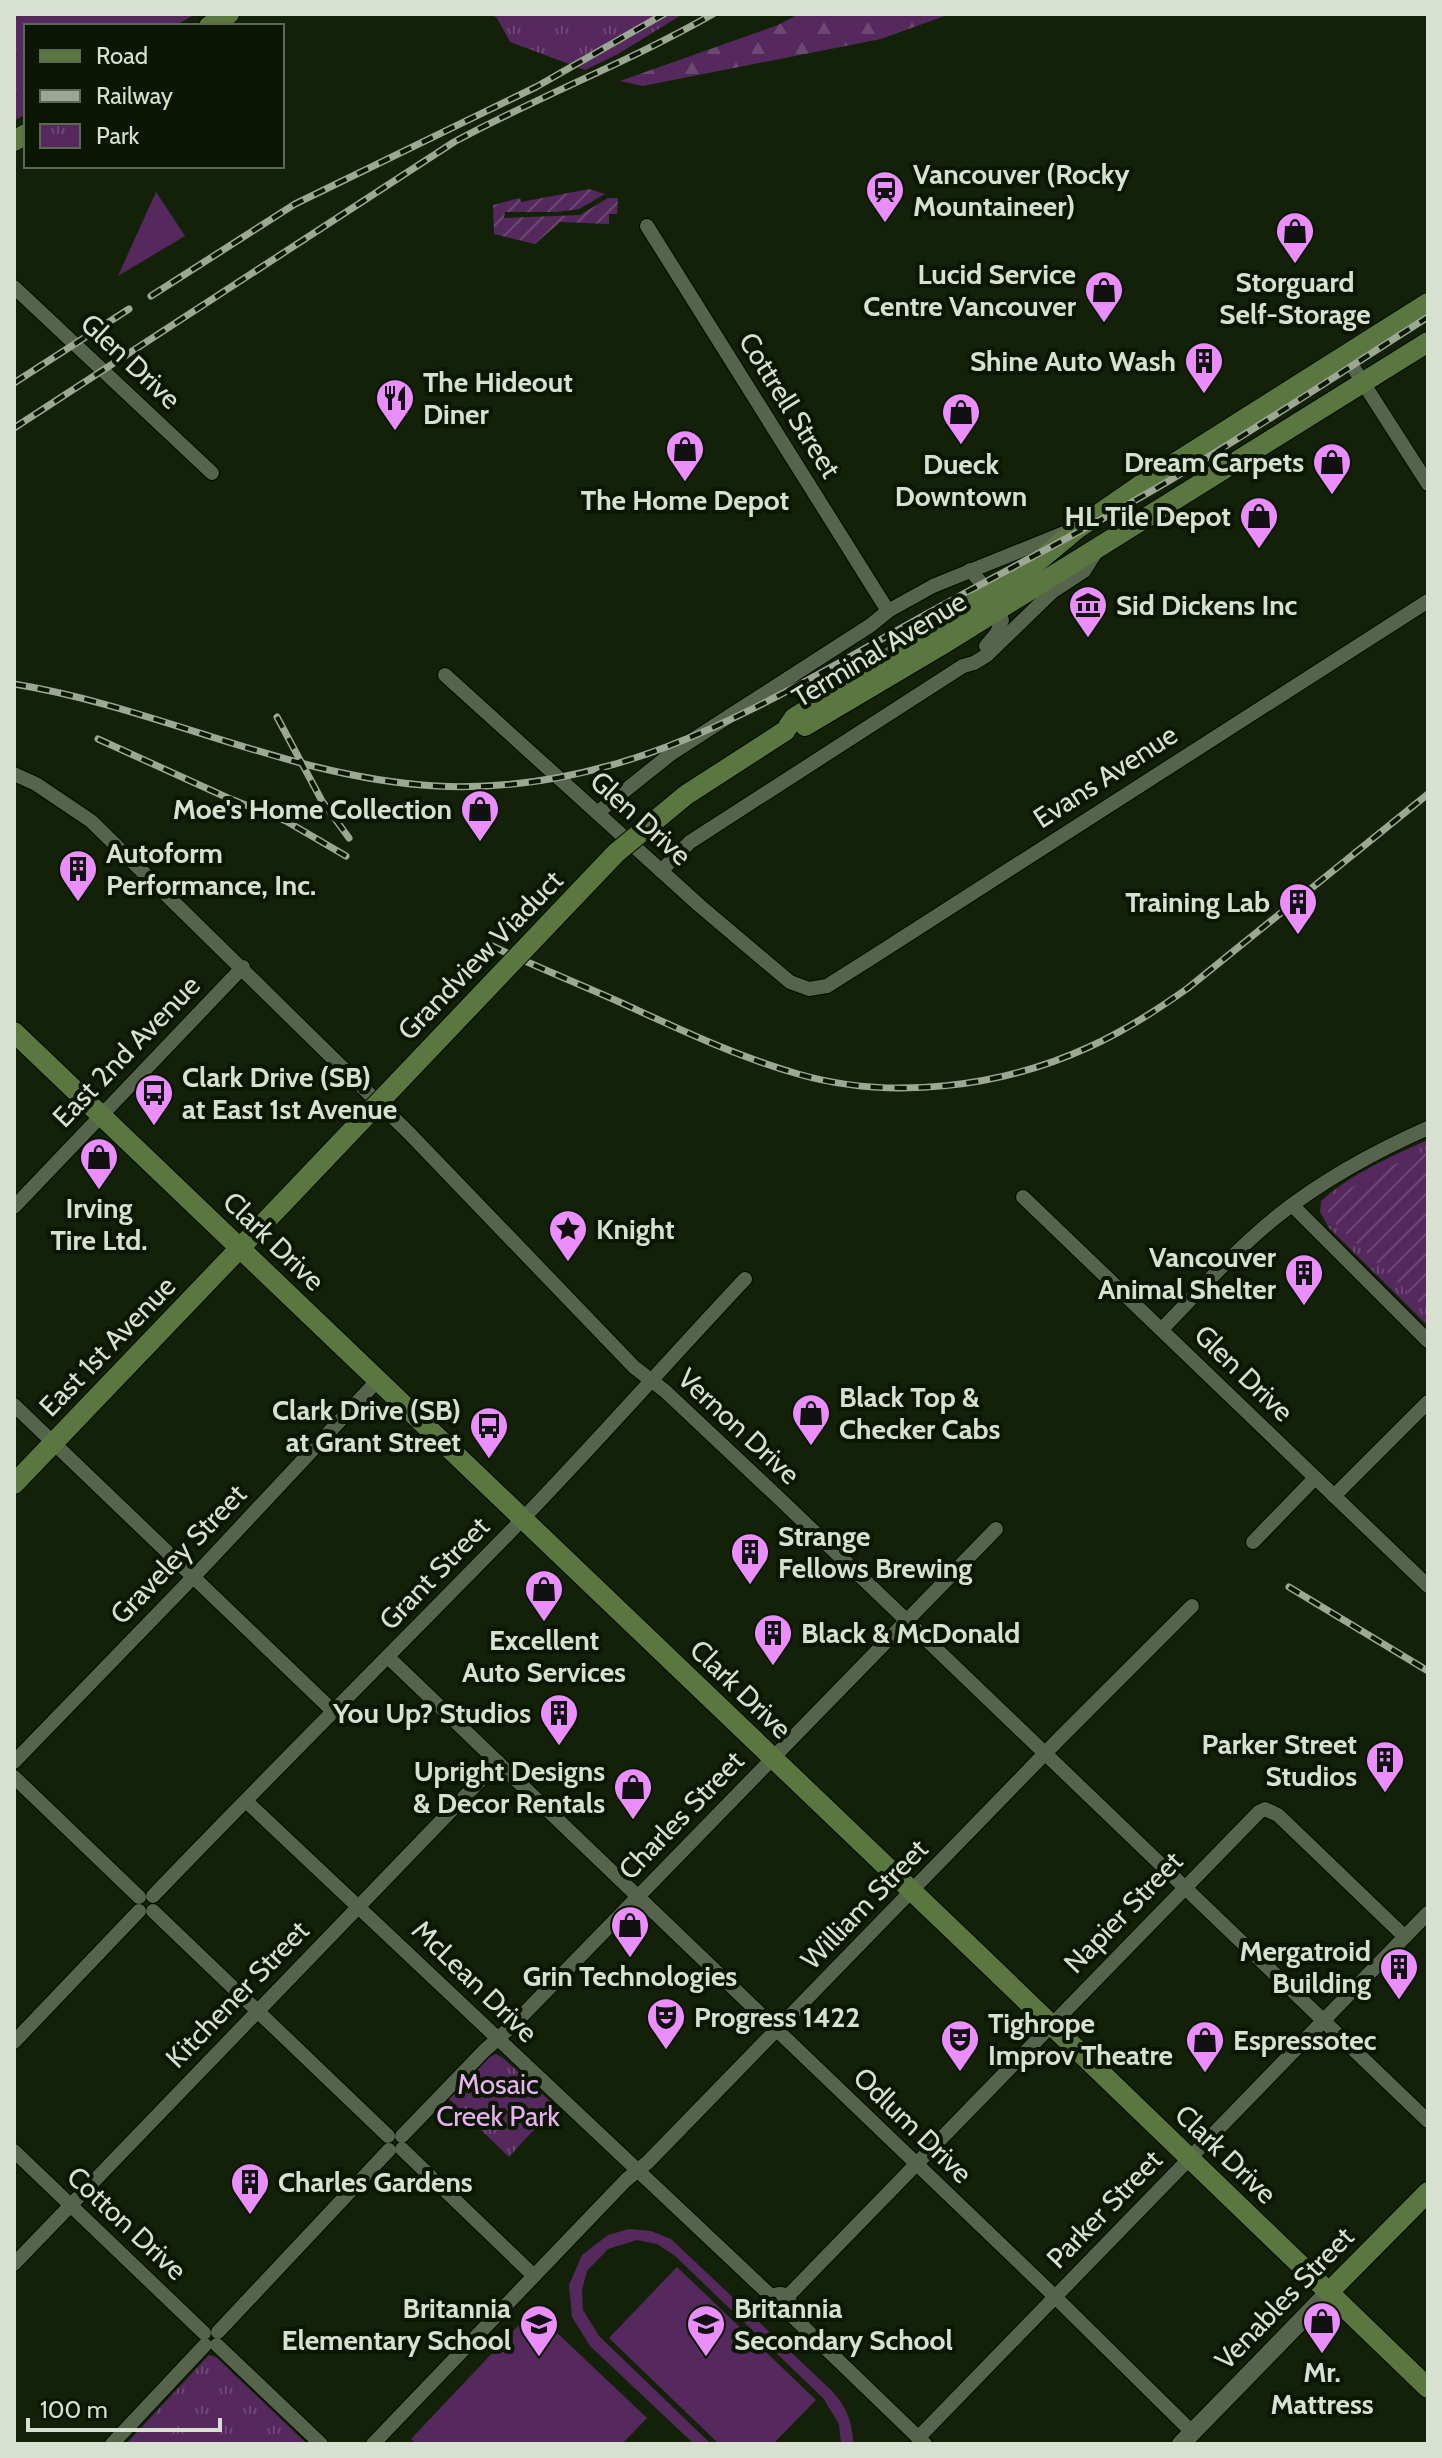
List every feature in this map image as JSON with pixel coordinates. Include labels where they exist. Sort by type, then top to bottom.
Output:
[{"type":"main road","name":"Terminal Avenue","points":[[994,601],[1077,529],[1428,303]]},
{"type":"main road","name":"Terminal Avenue","points":[[785,731],[794,718],[994,601],[1100,547],[1428,342]]},
{"type":"main road","name":"Grandview Viaduct","points":[[241,1247],[616,853],[686,795],[785,731]]},
{"type":"main road","name":"Clark Drive","points":[[14,1032],[1428,2388]]},
{"type":"main road","name":"East 1st Avenue","points":[[14,1484],[241,1247]]},
{"type":"main road","name":"Venables Street","points":[[1329,2292],[1428,2192]]},
{"type":"street","name":"Cottrell Street","points":[[647,226],[888,611]]},
{"type":"street","name":"Glen Drive","points":[[14,287],[212,473]]},
{"type":"street","points":[[1346,356],[1428,484]]},
{"type":"street","name":"Terminal Avenue","points":[[597,813],[672,753],[888,611],[933,586],[1051,536],[1077,529]]},
{"type":"street","name":"Terminal Avenue","points":[[661,871],[690,842],[963,666],[987,655],[1052,592],[1084,571],[1100,547]]},
{"type":"street","points":[[963,666],[965,660],[982,649],[997,633],[1002,620],[994,601],[970,570]]},
{"type":"street","name":"Evans Avenue","points":[[809,989],[827,986],[1428,601]]},
{"type":"street","name":"Glen Drive","points":[[445,675],[661,871],[790,982],[809,989]]},
{"type":"street","name":"Vernon Drive","points":[[14,774],[36,784],[91,821],[409,1133],[610,1344],[1046,1753],[1428,2121]]},
{"type":"street","name":"East 2nd Avenue","points":[[14,1207],[243,967]]},
{"type":"street","points":[[1162,1329],[1223,1266],[1292,1205],[1346,1169],[1428,1128]]},
{"type":"street","name":"Glen Drive","points":[[1023,1197],[1428,1586]]},
{"type":"street","points":[[1292,1205],[1428,1341]]},
{"type":"street","name":"Grant Street","points":[[14,2042],[522,1519],[745,1279]]},
{"type":"street","name":"Graveley Street","points":[[14,1762],[377,1381]]},
{"type":"street","points":[[1334,1496],[1428,1402]]},
{"type":"street","points":[[14,1405],[334,1712]]},
{"type":"street","points":[[1253,1542],[1315,1478]]},
{"type":"street","name":"Charles Street","points":[[112,2444],[395,2143],[996,1529]]},
{"type":"street","name":"William Street","points":[[373,2444],[1192,1606]]},
{"type":"street","name":"Odlum Drive","points":[[388,1657],[1055,2297],[1187,2438]]},
{"type":"street","points":[[14,1762],[17,1769],[14,1776],[534,2276]]},
{"type":"street","name":"Kitchener Street","points":[[14,2264],[498,1762]]},
{"type":"street","name":"McLean Drive","points":[[247,1802],[638,2171],[782,2302],[922,2441]]},
{"type":"street","name":"Napier Street","points":[[782,2302],[1252,1817],[1265,1809],[1278,1815],[1405,1937]]},
{"type":"street","name":"Parker Street","points":[[922,2441],[1055,2297],[1428,1913]]},
{"type":"street","name":"Cotton Drive","points":[[14,2151],[321,2444]]},
{"type":"street","name":"Venables Street","points":[[1187,2438],[1329,2292]]},
{"type":"green space","points":[[14,14],[195,14],[178,24],[24,24],[24,115],[14,121]]},
{"type":"green space","points":[[490,14],[683,14],[618,54],[585,70],[510,42],[497,18]]},
{"type":"green space","points":[[799,14],[950,14],[881,39],[643,86],[620,81],[778,25]]},
{"type":"green space","points":[[589,189],[605,194],[579,209],[505,212],[504,218],[580,215],[608,198],[618,198],[617,214],[609,214],[609,224],[560,222],[535,244],[494,234],[493,205],[520,198],[521,202]]},
{"type":"green space","points":[[156,192],[185,236],[118,276]]},
{"type":"green space","points":[[1428,1140],[1428,1326],[1329,1228],[1320,1212],[1321,1201],[1345,1182]]},
{"type":"green space","points":[[1428,1150],[1428,1311],[1332,1220],[1326,1206],[1375,1174]]},
{"type":"green space","name":"Mosaic Creek Park","points":[[496,2054],[552,2103],[549,2113],[509,2157],[449,2099]]},
{"type":"green space","points":[[629,2229],[651,2231],[671,2239],[831,2390],[848,2415],[853,2444],[841,2444],[839,2424],[823,2398],[674,2255],[657,2244],[637,2240],[608,2249],[587,2271],[582,2290],[583,2310],[599,2336],[711,2444],[694,2444],[590,2346],[572,2317],[569,2285],[582,2255],[608,2235]]},
{"type":"green space","points":[[677,2267],[816,2400],[773,2444],[719,2444],[609,2338]]},
{"type":"green space","name":"Britannia Elementary School","points":[[533,2310],[647,2418],[622,2444],[416,2444],[411,2439]]},
{"type":"green space","points":[[209,2355],[216,2357],[307,2444],[126,2444]]},
{"type":"railway","points":[[151,296],[295,204],[536,87],[664,14]]},
{"type":"railway","points":[[14,428],[454,142],[713,14]]},
{"type":"railway","points":[[14,383],[129,309]]},
{"type":"railway","points":[[14,684],[120,709],[329,770],[382,780],[436,786],[507,785],[574,775],[638,757],[700,733],[821,673],[1172,479],[1428,317]]},
{"type":"railway","points":[[277,717],[322,801],[349,838]]},
{"type":"railway","points":[[98,739],[286,821],[346,856]]},
{"type":"railway","points":[[490,945],[710,1042],[798,1074],[871,1087],[946,1086],[1020,1072],[1055,1061],[1102,1041],[1153,1012],[1188,988],[1428,794]]},
{"type":"railway","points":[[1289,1587],[1428,1671]]},
{"type":"place","name":"Vancouver (Rocky Mountaineer)","points":[[885,224]]},
{"type":"place","name":"Storguard Self-Storage","points":[[1295,265]]},
{"type":"place","name":"Lucid Service Centre Vancouver","points":[[1104,324]]},
{"type":"place","name":"Shine Auto Wash","points":[[1204,395]]},
{"type":"place","name":"The Hideout Diner","points":[[395,432]]},
{"type":"place","name":"Dueck Downtown","points":[[961,446]]},
{"type":"place","name":"The Home Depot","points":[[685,483]]},
{"type":"place","name":"Dream Carpets","points":[[1332,496]]},
{"type":"place","name":"HL Tile Depot","points":[[1259,550]]},
{"type":"place","name":"Sid Dickens Inc","points":[[1088,639]]},
{"type":"place","name":"Moe's Home Collection","points":[[480,843]]},
{"type":"place","name":"Autoform Performance, Inc.","points":[[78,903]]},
{"type":"place","name":"Training Lab","points":[[1298,936]]},
{"type":"place","name":"Clark Drive (SB) at East 1st Avenue","points":[[154,1127]]},
{"type":"place","name":"Irving Tire Ltd.","points":[[99,1191]]},
{"type":"place","name":"Knight","points":[[568,1263]]},
{"type":"place","name":"Vancouver Animal Shelter","points":[[1304,1307]]},
{"type":"place","name":"Black Top & Checker Cabs","points":[[811,1447]]},
{"type":"place","name":"Clark Drive (SB) at Grant Street","points":[[489,1460]]},
{"type":"place","name":"Strange Fellows Brewing","points":[[750,1586]]},
{"type":"place","name":"Excellent Auto Services","points":[[544,1623]]},
{"type":"place","name":"Black & McDonald","points":[[773,1667]]},
{"type":"place","name":"You Up? Studios","points":[[559,1747]]},
{"type":"place","name":"Parker Street Studios","points":[[1385,1794]]},
{"type":"place","name":"Upright Designs & Decor Rentals","points":[[633,1821]]},
{"type":"place","name":"Grin Technologies","points":[[630,1959]]},
{"type":"place","name":"Mergatroid Building","points":[[1399,2001]]},
{"type":"place","name":"Progress 1422","points":[[666,2051]]},
{"type":"place","name":"Tighrope Improv Theatre","points":[[960,2073]]},
{"type":"place","name":"Espressotec","points":[[1205,2074]]},
{"type":"place","name":"Charles Gardens","points":[[250,2216]]},
{"type":"place","name":"Mr. Mattress","points":[[1322,2355]]},
{"type":"place","name":"Britannia Elementary School","points":[[539,2358]]},
{"type":"place","name":"Britannia Secondary School","points":[[706,2358]]}]
